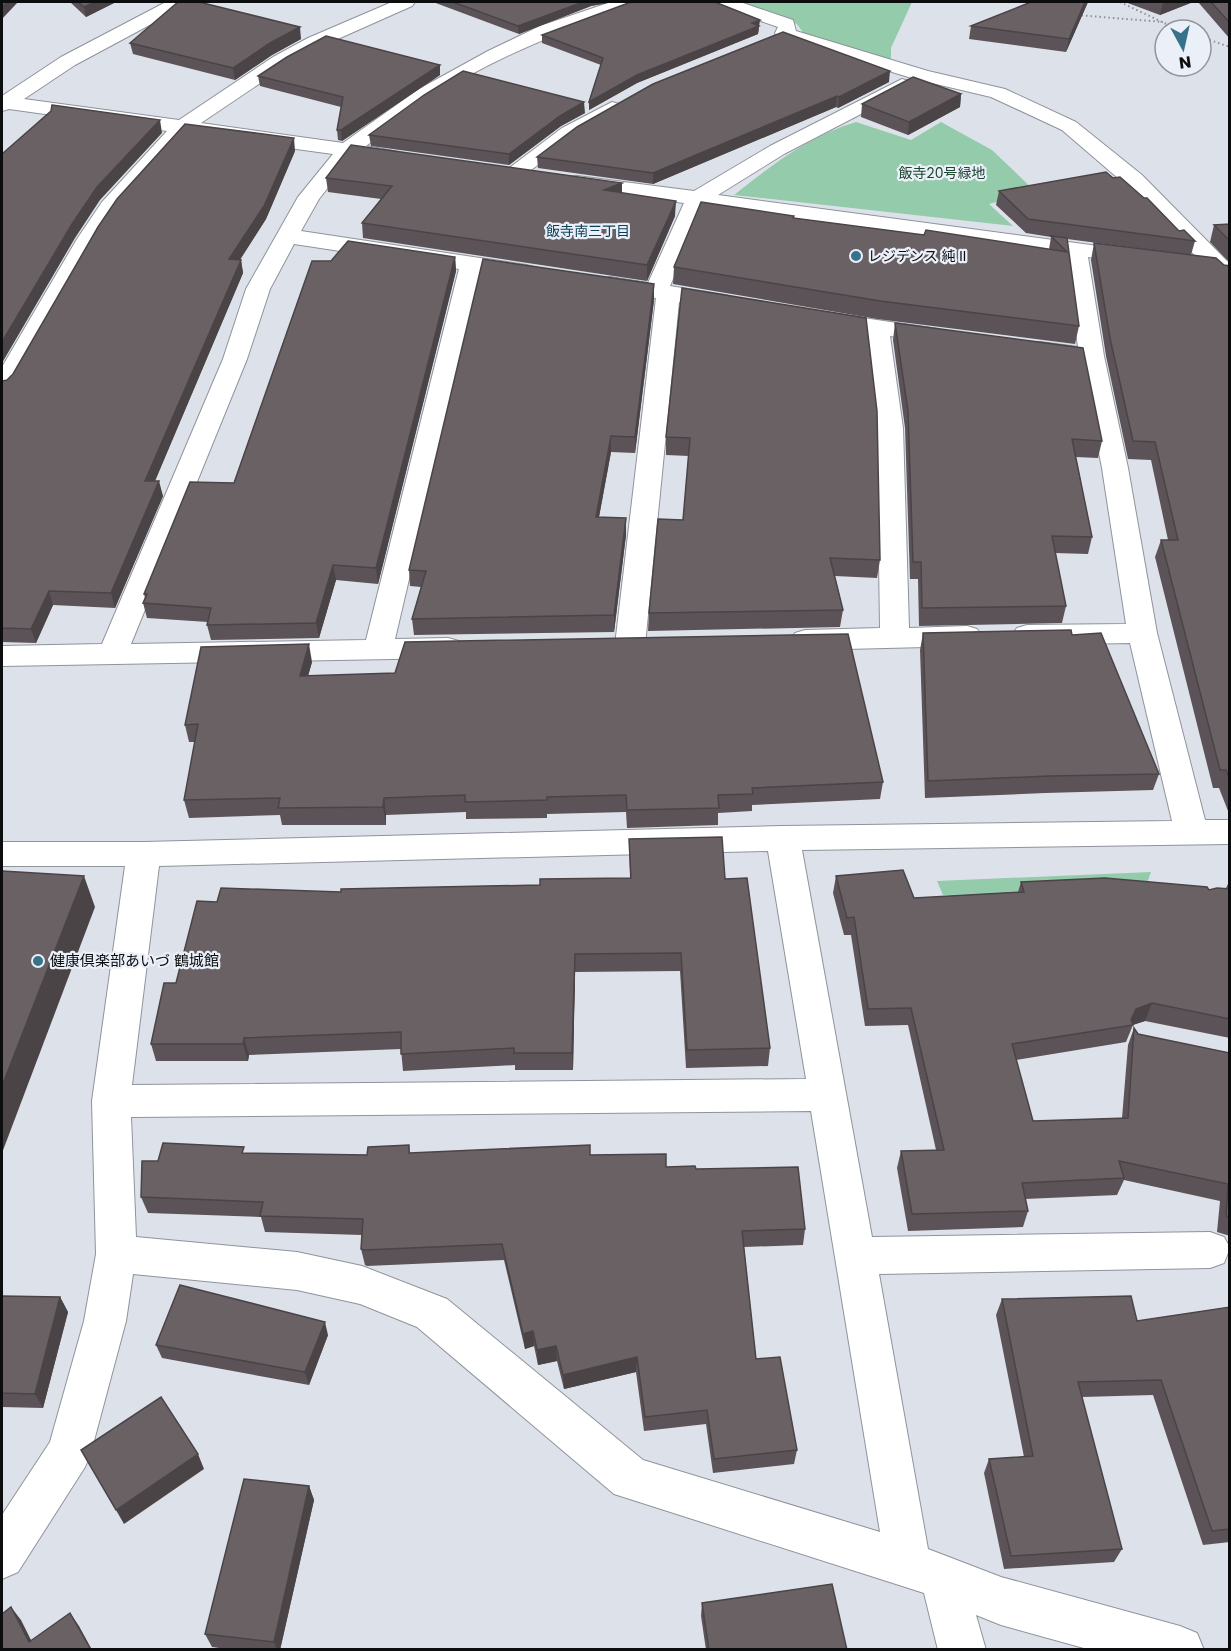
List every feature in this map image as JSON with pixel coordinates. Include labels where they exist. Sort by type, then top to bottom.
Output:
[{"type":"street","points":[[2,103],[68,61],[179,2]]},
{"type":"street","points":[[2,387],[88,239],[110,207],[181,128],[289,56],[325,37],[406,2]]},
{"type":"street","points":[[113,653],[147,566],[236,359],[258,289],[309,197],[347,150],[426,93],[495,55],[547,30],[627,2]]},
{"type":"street","points":[[724,2],[787,24],[788,29],[784,33],[765,40]]},
{"type":"street","points":[[784,33],[922,75],[998,93],[1069,126],[1134,180],[1226,272]]},
{"type":"street","points":[[629,645],[662,292],[696,199],[777,150],[922,75]]},
{"type":"street","points":[[515,173],[569,132],[626,100]]},
{"type":"street","points":[[2,103],[415,159]]},
{"type":"street","points":[[493,170],[538,176]]},
{"type":"street","points":[[560,180],[1153,260]]},
{"type":"street","points":[[286,236],[553,276]]},
{"type":"street","points":[[1076,250],[1092,356],[1116,468],[1142,633],[1192,834]]},
{"type":"street","points":[[378,650],[472,264]]},
{"type":"street","points":[[1187,264],[1226,272]]},
{"type":"street","points":[[587,281],[750,307]]},
{"type":"street","points":[[796,315],[956,339]]},
{"type":"street","points":[[877,328],[890,428],[895,637]]},
{"type":"street","points":[[1013,346],[1092,356]]},
{"type":"street","points":[[779,641],[1142,633]]},
{"type":"street","points":[[2,656],[474,648]]},
{"type":"street","points":[[2,854],[144,854],[783,838],[1230,832]]},
{"type":"street","points":[[783,838],[855,1256],[926,1571],[962,1650]]},
{"type":"street","points":[[2,1556],[69,1452],[105,1321],[116,1254],[111,1101],[144,854]]},
{"type":"street","points":[[111,1101],[826,1095]]},
{"type":"street","points":[[855,1256],[1210,1250]]},
{"type":"street","points":[[116,1254],[297,1271],[362,1285],[432,1313],[630,1478],[926,1571],[1001,1601],[1180,1650]]},
{"type":"path","points":[[1120,2],[1154,18]]},
{"type":"path","points":[[1076,15],[1153,21]]},
{"type":"path","points":[[1213,41],[1230,47]]},
{"type":"green space","points":[[734,2],[912,2],[891,48],[891,61],[804,34],[797,24]]},
{"type":"green space","name":"飯寺20号緑地","points":[[856,122],[911,140],[941,122],[992,150],[1036,192],[989,204],[1013,226],[734,195],[777,162],[807,143]]},
{"type":"green space","points":[[1151,872],[1144,892],[943,895],[937,881]]},
{"type":"building","points":[[78,2],[95,2],[84,7]]},
{"type":"building","points":[[178,2],[199,2],[300,27],[270,43],[233,68],[130,43]]},
{"type":"building","points":[[453,2],[583,2],[518,26]]},
{"type":"building","points":[[631,2],[715,2],[760,20],[752,23],[759,26],[637,75],[589,102],[603,58],[542,35]]},
{"type":"building","points":[[1031,2],[1085,2],[1069,39],[971,26]]},
{"type":"building","points":[[1211,2],[1230,2],[1230,23]]},
{"type":"building","points":[[783,32],[890,71],[839,97],[653,173],[537,157],[577,127],[653,84]]},
{"type":"building","points":[[326,36],[440,65],[341,130],[337,130],[343,97],[258,76]]},
{"type":"building","points":[[463,71],[584,102],[560,116],[509,154],[369,135],[424,95]]},
{"type":"building","points":[[913,77],[961,94],[909,122],[862,104]]},
{"type":"building","points":[[52,105],[160,120],[97,187],[72,224],[2,342],[2,154],[51,111]]},
{"type":"building","points":[[185,124],[294,138],[264,206],[229,259],[241,260],[145,481],[159,481],[111,593],[49,591],[31,629],[2,628],[2,381],[7,380],[13,374],[98,227],[117,199]]},
{"type":"building","points":[[351,145],[622,183],[604,190],[676,201],[647,265],[362,223],[392,186],[326,178]]},
{"type":"building","points":[[1106,172],[1113,178],[1120,177],[1144,198],[1147,198],[1179,231],[1184,230],[1195,241],[1028,219],[999,191]]},
{"type":"building","points":[[701,202],[794,216],[793,218],[924,235],[926,230],[1067,252],[1051,236],[1067,238],[1079,326],[880,301],[674,267]]},
{"type":"building","points":[[1230,224],[1230,241],[1214,225]]},
{"type":"building","points":[[348,241],[455,257],[376,568],[333,565],[316,623],[207,625],[211,608],[143,603],[147,594],[144,594],[190,482],[234,483],[312,261],[331,261]]},
{"type":"building","points":[[1094,243],[1216,258],[1224,265],[1230,266],[1230,780],[1226,770],[1220,770],[1161,540],[1178,540],[1155,442],[1133,441],[1110,338]]},
{"type":"building","points":[[483,259],[654,284],[635,437],[611,436],[596,517],[626,518],[614,615],[412,619],[426,571],[409,570]]},
{"type":"building","points":[[682,288],[866,318],[877,411],[880,560],[830,558],[843,610],[649,613],[658,519],[683,520],[690,438],[666,437]]},
{"type":"building","points":[[895,323],[1083,348],[1102,441],[1072,439],[1092,537],[1052,536],[1066,606],[922,608],[921,562],[913,562],[908,411]]},
{"type":"building","points":[[1071,630],[1072,635],[1101,633],[1159,774],[928,781],[923,633]]},
{"type":"building","points":[[848,634],[883,782],[752,788],[753,794],[718,795],[719,808],[627,810],[626,795],[465,802],[465,795],[384,798],[383,807],[278,808],[280,798],[184,800],[198,724],[185,725],[201,647],[309,644],[300,676],[395,673],[405,642]]},
{"type":"building","points":[[722,837],[725,879],[747,878],[770,1048],[687,1050],[681,953],[575,954],[572,1053],[514,1053],[514,1048],[401,1054],[401,1032],[244,1038],[243,1044],[151,1044],[164,983],[176,983],[197,901],[217,902],[221,888],[341,892],[341,889],[540,885],[540,879],[631,878],[629,839]]},
{"type":"building","points":[[903,870],[914,898],[1024,892],[1021,882],[1105,878],[1207,887],[1209,890],[1230,889],[1230,1019],[1152,1003],[1136,1009],[1131,1020],[1133,1025],[1012,1044],[1033,1121],[1128,1118],[1134,1028],[1138,1034],[1230,1053],[1230,1217],[1226,1216],[1228,1184],[1119,1161],[1124,1178],[1022,1183],[1028,1211],[912,1214],[901,1151],[944,1150],[911,1008],[868,1009],[854,917],[847,918],[836,876]]},
{"type":"building","name":"健康倶楽部あいづ 鶴城館","points":[[2,871],[84,876],[2,1086]]},
{"type":"building","points":[[163,1143],[244,1147],[242,1153],[367,1155],[368,1147],[409,1145],[409,1153],[590,1145],[590,1155],[666,1154],[666,1167],[695,1166],[696,1169],[798,1167],[805,1229],[742,1231],[756,1359],[780,1357],[797,1450],[714,1459],[707,1410],[645,1417],[637,1357],[563,1375],[556,1346],[537,1350],[533,1331],[523,1334],[502,1244],[364,1250],[361,1249],[363,1219],[260,1216],[263,1202],[141,1197],[142,1161],[158,1161]]},
{"type":"building","points":[[180,1285],[325,1322],[305,1372],[156,1345]]},
{"type":"building","points":[[2,1296],[60,1297],[35,1394],[2,1393]]},
{"type":"building","points":[[1131,1296],[1137,1321],[1230,1307],[1230,1529],[1212,1531],[1161,1380],[1078,1382],[1122,1549],[1011,1556],[989,1459],[1033,1456],[1002,1299]]},
{"type":"building","points":[[161,1397],[198,1454],[116,1510],[81,1450]]},
{"type":"building","points":[[244,1479],[309,1486],[274,1642],[205,1634]]},
{"type":"building","points":[[832,1584],[847,1650],[709,1650],[702,1603]]},
{"type":"building","points":[[11,1607],[29,1642],[70,1613],[91,1650],[2,1650],[2,1614]]},
{"type":"place","name":"レジデンス 純 II","points":[[856,256]]},
{"type":"place","name":"健康倶楽部あいづ 鶴城館","points":[[38,961]]},
{"type":"district","name":"飯寺南三丁目","points":[[588,231]]}]
